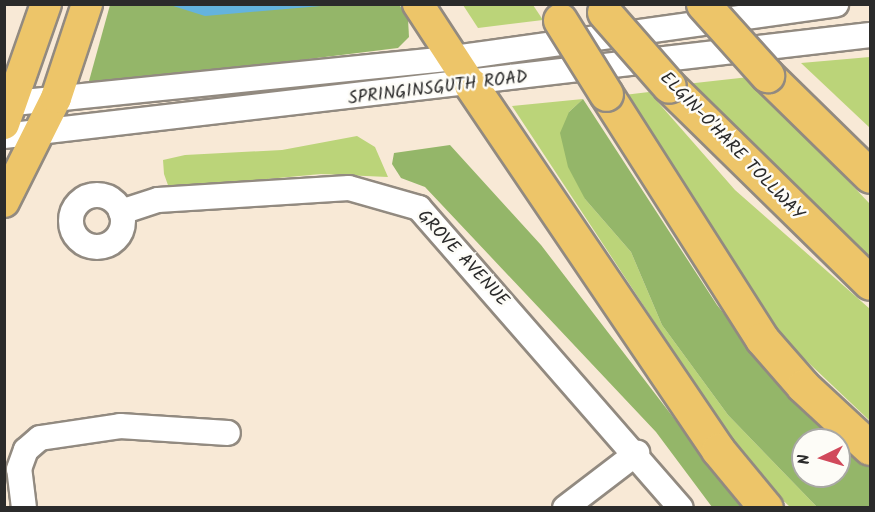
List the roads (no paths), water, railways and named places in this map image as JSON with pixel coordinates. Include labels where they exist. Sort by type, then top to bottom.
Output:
[{"type":"highway","points":[[703,4],[777,74],[870,152]]},
{"type":"highway","points":[[722,4],[777,74],[870,176]]},
{"type":"highway","name":"ELGIN-O'HARE TOLLWAY","points":[[601,8],[669,86],[870,283]]},
{"type":"highway","points":[[555,12],[762,339],[802,386],[870,448]]},
{"type":"highway","points":[[471,86],[718,450],[766,507]]},
{"type":"main road","points":[[7,110],[46,4]]},
{"type":"main road","points":[[4,202],[56,98],[87,4]]},
{"type":"main road","points":[[418,4],[471,86]]},
{"type":"street","name":"SPRINGINSGUTH ROAD","points":[[7,110],[56,98],[454,58],[836,4]]},
{"type":"street","name":"SPRINGINSGUTH ROAD","points":[[4,136],[471,86],[870,35]]},
{"type":"street","name":"GROVE AVENUE","points":[[121,212],[158,200],[349,188],[419,208],[637,453],[681,507]]},
{"type":"street","points":[[24,507],[12,471],[26,450],[40,438],[69,431],[120,426],[228,433]]},
{"type":"street","points":[[566,507],[637,453]]},
{"type":"water","points":[[170,4],[333,5],[205,16]]}]
